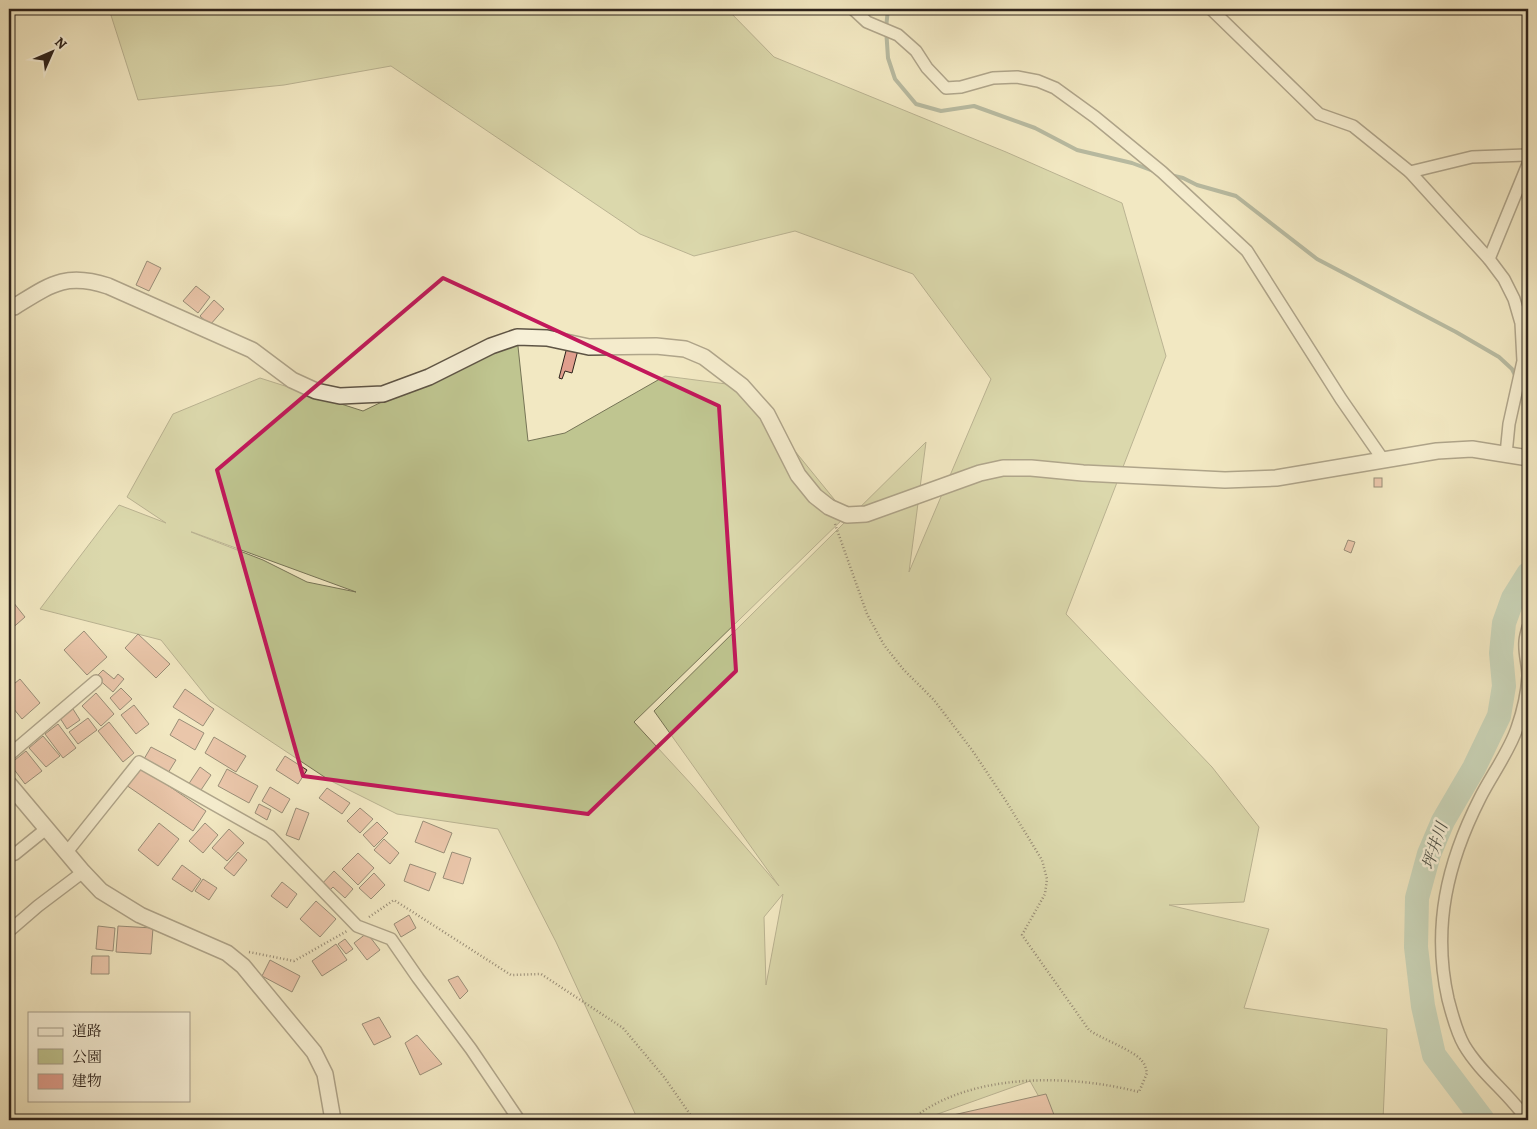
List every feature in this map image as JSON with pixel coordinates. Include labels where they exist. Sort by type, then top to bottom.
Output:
[{"type":"street","points":[[853,9],[867,22],[898,35],[916,51],[946,88],[961,87],[993,78],[1017,77],[1038,81],[1055,88],[1095,117],[1162,172],[1247,251],[1340,399],[1384,461]]},
{"type":"street","points":[[1211,9],[1319,114],[1353,126],[1410,172],[1489,259],[1504,279],[1514,299],[1521,323],[1523,361],[1509,424],[1506,454]]},
{"type":"street","points":[[1410,172],[1472,157],[1528,155]]},
{"type":"street","points":[[1489,259],[1528,164]]},
{"type":"street","points":[[9,308],[14,307],[45,288],[62,282],[91,280],[116,289],[252,350],[292,380],[316,391],[340,396],[383,394],[429,377],[491,346],[517,337],[547,338],[589,347],[656,346],[685,349],[704,357],[742,386],[766,414],[798,475],[815,496],[828,507],[847,514],[866,514],[980,474],[1003,468],[1031,468],[1083,473],[1225,480],[1276,478],[1437,451],[1472,450],[1528,458]]},
{"type":"street","points":[[1527,1120],[1521,1111],[1478,1066],[1463,1044],[1452,1016],[1445,984],[1440,939],[1444,900],[1452,864],[1479,799],[1516,731],[1525,702],[1528,676],[1525,642],[1528,627]]},
{"type":"street","points":[[9,756],[96,681]]},
{"type":"street","points":[[67,852],[139,762],[270,836],[357,926],[391,939],[471,1048],[519,1120]]},
{"type":"street","points":[[9,784],[101,891],[125,908],[227,953],[243,966],[314,1052],[325,1074],[333,1120]]},
{"type":"street","points":[[9,856],[15,854],[46,829]]},
{"type":"street","points":[[9,931],[83,872]]},
{"type":"path","points":[[828,507],[846,550],[867,614],[884,645],[903,669],[934,700],[972,750],[1042,860],[1048,879],[1045,894],[1022,935],[1089,1030],[1101,1038],[1122,1047],[1142,1061],[1147,1073],[1139,1092],[1115,1085],[1079,1081],[1004,1083],[948,1098],[924,1109],[911,1120]]},
{"type":"path","points":[[246,952],[294,961],[357,926],[394,900],[511,974],[541,974],[623,1028],[664,1077],[694,1120]]},
{"type":"highlighted area","points":[[443,278],[719,406],[736,671],[588,814],[303,776],[217,470]]},
{"type":"green space","points":[[109,9],[727,9],[774,57],[1006,152],[1122,203],[1166,356],[1066,614],[1212,767],[1259,827],[1244,902],[1169,905],[1269,929],[1244,1008],[1387,1029],[1383,1120],[1052,1120],[1030,1081],[921,1120],[638,1120],[556,942],[498,829],[397,814],[329,780],[210,701],[161,640],[40,609],[119,505],[166,523],[127,497],[173,414],[260,378],[363,411],[517,337],[528,441],[565,433],[665,376],[742,386],[847,515],[634,722],[692,785],[779,886],[654,711],[926,442],[909,572],[991,379],[913,274],[795,231],[694,256],[640,234],[391,66],[284,85],[138,100]],"holes":[[[192,532],[356,592],[307,582],[263,560]],[[783,894],[766,985],[764,917]]]},
{"type":"building","points":[[147,261],[161,268],[149,291],[136,285]]},
{"type":"building","points":[[196,286],[210,297],[198,313],[183,301]]},
{"type":"building","points":[[214,300],[224,309],[210,325],[200,316]]},
{"type":"building","points":[[567,347],[578,350],[572,373],[565,371],[562,379],[559,378]]},
{"type":"building","points":[[1374,478],[1382,478],[1382,487],[1374,487]]},
{"type":"building","points":[[1348,540],[1355,542],[1351,553],[1344,550]]},
{"type":"building","points":[[9,597],[25,617],[9,631]]},
{"type":"building","points":[[84,631],[107,657],[87,675],[64,650]]},
{"type":"building","points":[[138,634],[170,664],[156,678],[125,648]]},
{"type":"building","points":[[103,670],[114,679],[118,674],[124,679],[113,692],[96,677]]},
{"type":"building","points":[[20,679],[40,703],[22,719],[9,703],[9,688]]},
{"type":"building","points":[[121,688],[132,699],[120,710],[110,698]]},
{"type":"building","points":[[185,689],[214,709],[203,726],[173,707]]},
{"type":"building","points":[[96,693],[114,714],[101,726],[82,706]]},
{"type":"building","points":[[134,705],[149,724],[136,734],[121,715]]},
{"type":"building","points":[[73,709],[80,720],[67,729],[60,718]]},
{"type":"building","points":[[88,718],[97,730],[78,744],[69,732]]},
{"type":"building","points":[[179,719],[204,733],[195,750],[170,735]]},
{"type":"building","points":[[109,722],[134,753],[123,762],[98,731]]},
{"type":"building","points":[[58,724],[76,748],[63,758],[45,734]]},
{"type":"building","points":[[43,736],[60,756],[46,767],[29,748]]},
{"type":"building","points":[[214,737],[246,756],[236,772],[205,753]]},
{"type":"building","points":[[151,747],[176,760],[168,773],[144,759]]},
{"type":"building","points":[[26,751],[42,771],[25,784],[10,764]]},
{"type":"building","points":[[285,756],[307,770],[298,784],[276,770]]},
{"type":"building","points":[[139,766],[206,811],[193,831],[126,785]]},
{"type":"building","points":[[200,767],[211,775],[199,793],[188,785]]},
{"type":"building","points":[[227,769],[258,786],[249,803],[218,786]]},
{"type":"building","points":[[270,787],[290,799],[282,813],[262,801]]},
{"type":"building","points":[[327,788],[350,803],[342,814],[319,798]]},
{"type":"building","points":[[259,804],[271,810],[267,820],[255,813]]},
{"type":"building","points":[[296,808],[309,813],[299,840],[286,835]]},
{"type":"building","points":[[360,808],[373,819],[360,833],[347,821]]},
{"type":"building","points":[[423,821],[452,833],[444,853],[415,842]]},
{"type":"building","points":[[377,822],[388,833],[374,847],[363,835]]},
{"type":"building","points":[[159,823],[179,839],[158,866],[138,850]]},
{"type":"building","points":[[205,823],[218,835],[203,853],[189,841]]},
{"type":"building","points":[[229,829],[244,843],[227,861],[212,848]]},
{"type":"building","points":[[384,839],[399,853],[390,864],[374,850]]},
{"type":"building","points":[[238,852],[247,860],[234,876],[224,868]]},
{"type":"building","points":[[452,852],[471,858],[463,884],[443,878]]},
{"type":"building","points":[[358,853],[374,868],[358,885],[342,869]]},
{"type":"building","points":[[410,864],[436,873],[429,891],[404,881]]},
{"type":"building","points":[[182,865],[201,879],[192,892],[172,879]]},
{"type":"building","points":[[334,871],[353,889],[345,898],[333,887],[327,893],[320,886]]},
{"type":"building","points":[[374,873],[385,885],[371,899],[359,888]]},
{"type":"building","points":[[203,879],[217,888],[209,900],[195,891]]},
{"type":"building","points":[[282,882],[297,894],[287,908],[271,896]]},
{"type":"building","points":[[316,901],[336,919],[320,937],[300,919]]},
{"type":"building","points":[[409,915],[416,928],[401,937],[394,924]]},
{"type":"building","points":[[98,926],[115,928],[113,951],[96,949]]},
{"type":"building","points":[[118,926],[153,928],[151,954],[116,952]]},
{"type":"building","points":[[367,933],[380,950],[367,960],[354,943]]},
{"type":"building","points":[[345,939],[353,949],[346,954],[338,944]]},
{"type":"building","points":[[336,944],[347,960],[322,976],[312,961]]},
{"type":"building","points":[[92,956],[109,956],[109,974],[91,974]]},
{"type":"building","points":[[270,960],[300,976],[292,992],[262,976]]},
{"type":"building","points":[[458,976],[468,991],[460,999],[448,980]]},
{"type":"building","points":[[379,1017],[391,1037],[374,1045],[362,1024]]},
{"type":"building","points":[[417,1035],[442,1064],[420,1075],[405,1043]]},
{"type":"building","points":[[1046,1094],[1056,1120],[931,1120]]},
{"type":"waterway","points":[[888,9],[886,28],[888,58],[895,79],[916,104],[941,111],[974,106],[1035,128],[1077,150],[1132,163],[1156,172]]},
{"type":"waterway","points":[[1170,175],[1236,196],[1317,259],[1456,332],[1499,357],[1512,369],[1516,377]]},
{"type":"waterway","points":[[1520,385],[1528,402]]},
{"type":"waterway","name":"坪井川","points":[[1483,1120],[1434,1055],[1423,1006],[1416,947],[1417,898],[1429,854],[1443,821],[1474,768],[1499,716],[1504,686],[1501,653],[1504,623],[1513,598],[1528,574]]}]
